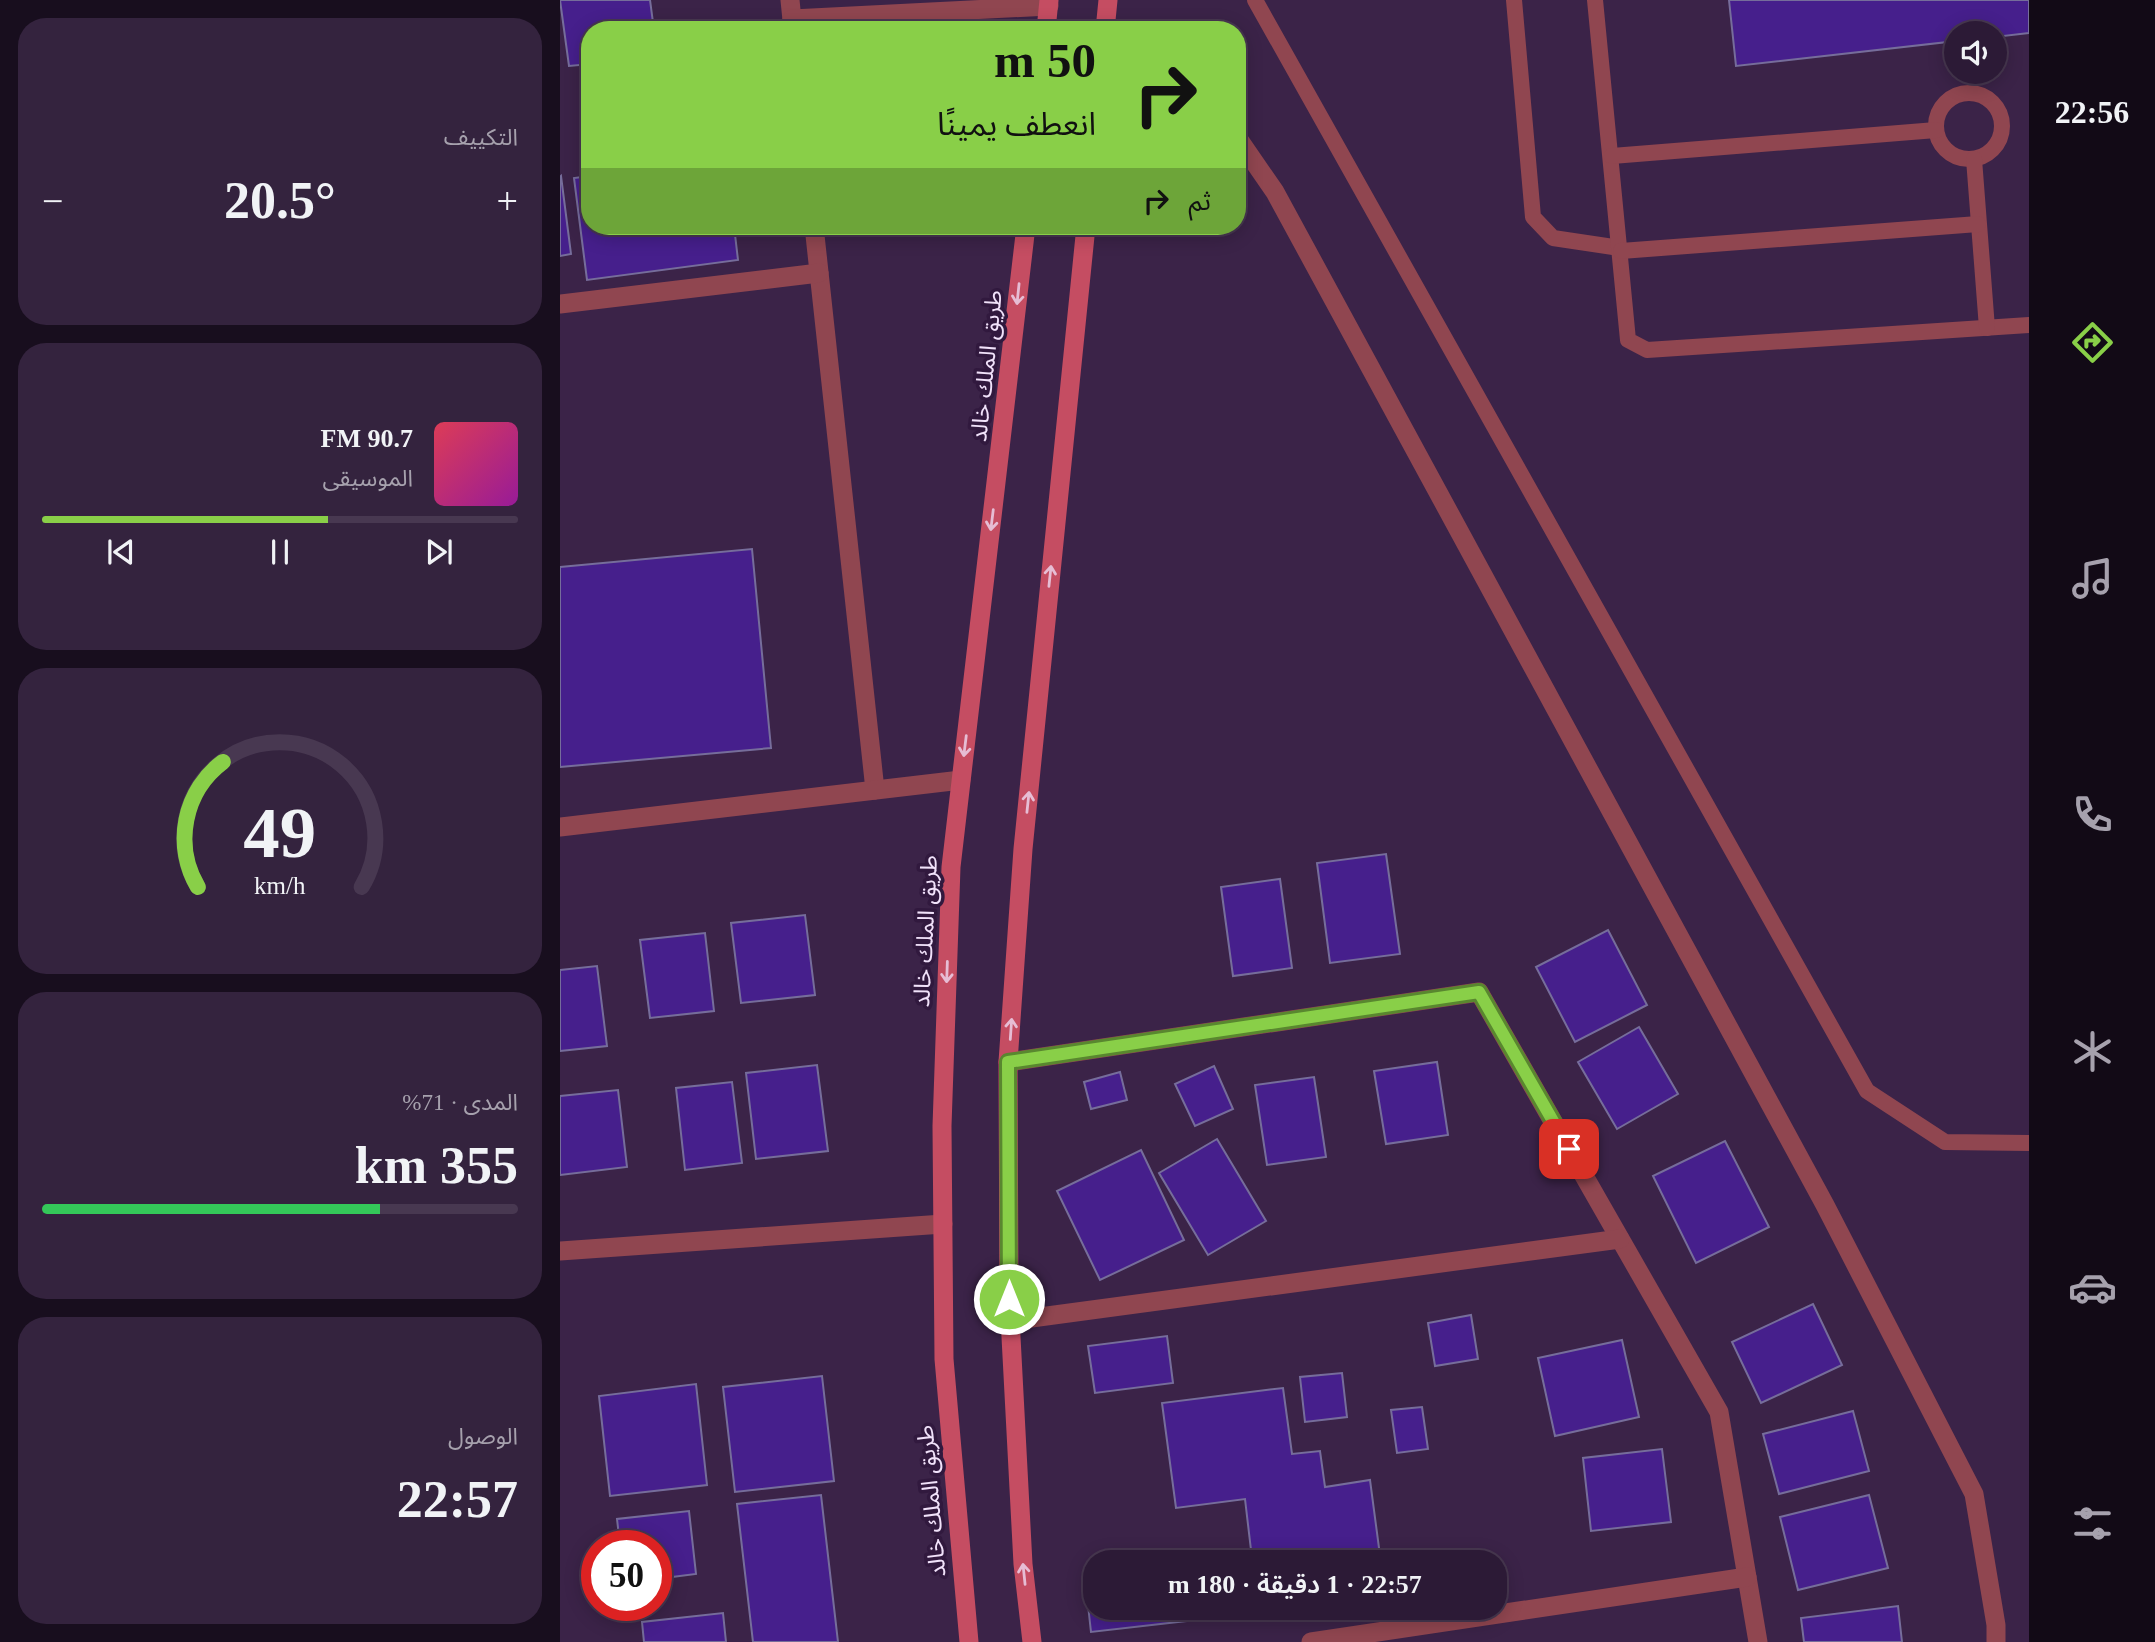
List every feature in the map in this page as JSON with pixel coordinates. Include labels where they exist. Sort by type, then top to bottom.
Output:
[{"type":"main road","points":[[1106,21],[1108,0]]},
{"type":"main road","points":[[1047,21],[1049,3]]},
{"type":"main road","name":"طريق الملك خالد","points":[[969,1642],[944,1359],[942,1126],[951,867],[1025,235]]},
{"type":"main road","points":[[1032,1642],[1023,1564],[1010,1321],[1008,1062],[1023,849],[1085,235]]},
{"type":"street","points":[[792,16],[1049,3]]},
{"type":"street","points":[[1246,150],[1275,192],[1825,1205],[1974,1494],[1996,1625],[1996,1642]]},
{"type":"street","points":[[815,235],[875,790]]},
{"type":"street","points":[[560,304],[819,273]]},
{"type":"street","points":[[560,827],[961,780]]},
{"type":"street","points":[[1008,1062],[1479,992],[1719,1412],[1758,1642]]},
{"type":"street","points":[[560,1251],[943,1224]]},
{"type":"street","points":[[1010,1321],[1620,1239]]},
{"type":"street","points":[[1311,1642],[1419,1634],[1747,1577]]},
{"type":"lane","points":[[1255,0],[1867,1091],[1945,1142],[2029,1143]]},
{"type":"lane","points":[[1514,0],[1533,217],[1553,238],[1620,249],[1978,224]]},
{"type":"lane","points":[[1595,0],[1628,341],[1647,350],[2029,325]]},
{"type":"lane","points":[[1964,93],[1981,94],[1995,105],[2002,121],[2000,138],[1990,152],[1974,159],[1956,157],[1942,146],[1936,130],[1938,113],[1948,99],[1964,93]]},
{"type":"lane","points":[[1612,156],[1936,130]]},
{"type":"lane","points":[[1974,159],[1987,328]]},
{"type":"building","points":[[560,0],[650,0],[653,21],[581,21],[581,65],[569,66]]},
{"type":"building","points":[[1729,0],[2029,0],[2029,33],[2007,36],[2007,21],[1944,21],[1944,42],[1736,66]]},
{"type":"building","points":[[560,177],[571,254],[560,256]]},
{"type":"building","points":[[581,177],[581,233],[574,178]]},
{"type":"building","points":[[581,235],[735,235],[738,260],[587,280]]},
{"type":"building","points":[[752,549],[771,748],[560,767],[560,567]]},
{"type":"building","points":[[1386,854],[1400,954],[1330,963],[1317,863]]},
{"type":"building","points":[[1280,879],[1292,968],[1233,976],[1221,887]]},
{"type":"building","points":[[805,915],[815,995],[741,1003],[731,923]]},
{"type":"building","points":[[1608,930],[1647,1005],[1575,1042],[1536,967]]},
{"type":"building","points":[[705,933],[714,1011],[650,1018],[640,940]]},
{"type":"building","points":[[597,966],[607,1046],[560,1051],[560,970]]},
{"type":"building","points":[[1639,1027],[1678,1094],[1617,1129],[1578,1062]]},
{"type":"building","points":[[1437,1062],[1448,1135],[1386,1144],[1374,1071]]},
{"type":"building","points":[[817,1065],[828,1151],[756,1159],[746,1073]]},
{"type":"building","points":[[1214,1066],[1233,1109],[1195,1126],[1175,1084]]},
{"type":"building","points":[[1120,1072],[1127,1100],[1091,1109],[1084,1082]]},
{"type":"building","points":[[1314,1077],[1326,1157],[1267,1165],[1255,1085]]},
{"type":"building","points":[[732,1082],[742,1163],[685,1170],[676,1088]]},
{"type":"building","points":[[618,1090],[627,1167],[560,1175],[560,1096]]},
{"type":"building","points":[[1217,1139],[1266,1221],[1208,1255],[1159,1173]]},
{"type":"building","points":[[1725,1141],[1769,1227],[1696,1263],[1653,1176]]},
{"type":"building","points":[[1141,1150],[1184,1240],[1100,1280],[1057,1191]]},
{"type":"building","points":[[1813,1304],[1842,1365],[1761,1403],[1732,1342]]},
{"type":"building","points":[[1471,1315],[1478,1359],[1435,1366],[1428,1323]]},
{"type":"building","points":[[1167,1336],[1173,1383],[1095,1393],[1088,1346]]},
{"type":"building","points":[[1622,1340],[1639,1417],[1555,1436],[1538,1358]]},
{"type":"building","points":[[1342,1373],[1347,1417],[1305,1422],[1300,1377]]},
{"type":"building","points":[[822,1376],[834,1481],[735,1492],[723,1387]]},
{"type":"building","points":[[696,1384],[707,1485],[610,1496],[599,1396]]},
{"type":"building","points":[[1283,1388],[1292,1454],[1320,1451],[1325,1487],[1370,1480],[1379,1550],[1251,1550],[1245,1499],[1176,1508],[1162,1403]]},
{"type":"building","points":[[1422,1407],[1428,1449],[1397,1453],[1391,1410]]},
{"type":"building","points":[[1853,1411],[1869,1471],[1779,1494],[1763,1434]]},
{"type":"building","points":[[1662,1449],[1671,1522],[1591,1531],[1583,1458]]},
{"type":"building","points":[[821,1495],[838,1642],[753,1642],[737,1504]]},
{"type":"building","points":[[1869,1495],[1888,1568],[1798,1590],[1780,1517]]},
{"type":"building","points":[[689,1511],[696,1574],[672,1577],[672,1530],[618,1530],[617,1519]]},
{"type":"building","points":[[1898,1606],[1902,1642],[1804,1642],[1801,1618]]},
{"type":"building","points":[[723,1613],[726,1642],[644,1642],[642,1622],[672,1621],[672,1619]]},
{"type":"building","points":[[1090,1620],[1195,1620],[1091,1632]]},
{"type":"route","points":[[1009,1299],[1008,1062],[1479,992],[1569,1149]]}]
